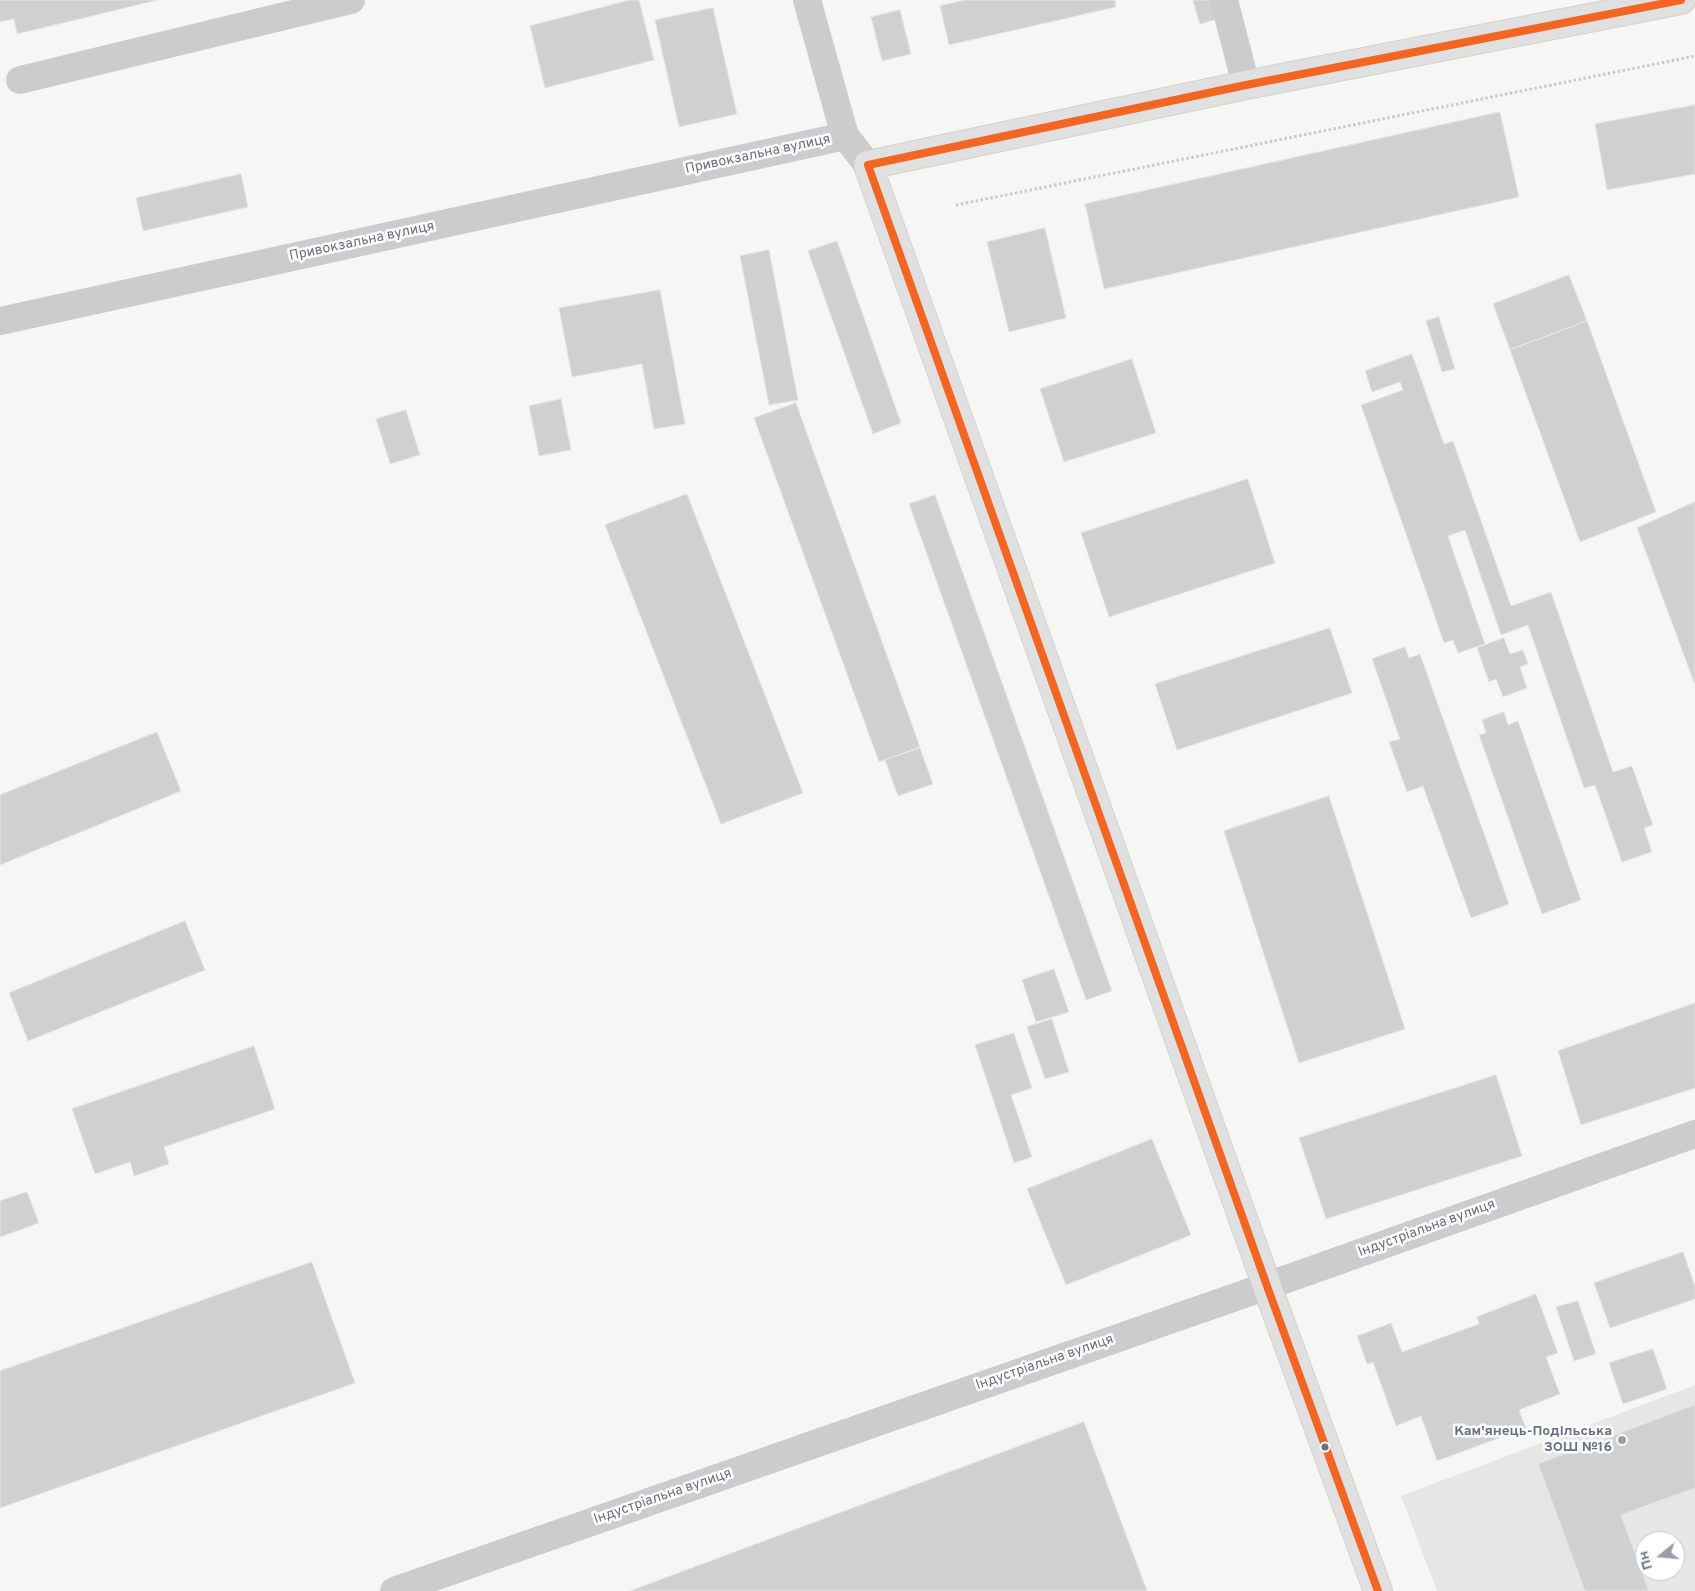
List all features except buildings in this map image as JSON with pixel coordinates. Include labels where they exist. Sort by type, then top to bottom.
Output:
[{"type":"main road","points":[[1378,1591],[1266,1286],[868,165],[1246,85],[1681,0]]},
{"type":"street","points":[[20,80],[351,0]]},
{"type":"street","points":[[807,0],[845,136]]},
{"type":"street","points":[[1224,0],[1246,85]]},
{"type":"street","name":"Привокзальна вулиця","points":[[0,320],[845,136],[868,165]]},
{"type":"street","name":"Індустріальна вулиця","points":[[394,1591],[1695,1134]]},
{"type":"path","points":[[956,206],[1695,56]]},
{"type":"shaded area","name":"Кам'янець-Подільська ЗОШ №16","points":[[1695,1385],[1695,1591],[1437,1591],[1401,1496]]},
{"type":"transit line","points":[[868,165],[1246,85],[1681,0]]},
{"type":"transit line","points":[[868,165],[1267,1286],[1378,1591]]},
{"type":"place","name":"Кам'янець-Подільська ЗОШ №16","points":[[1622,1440]]}]
